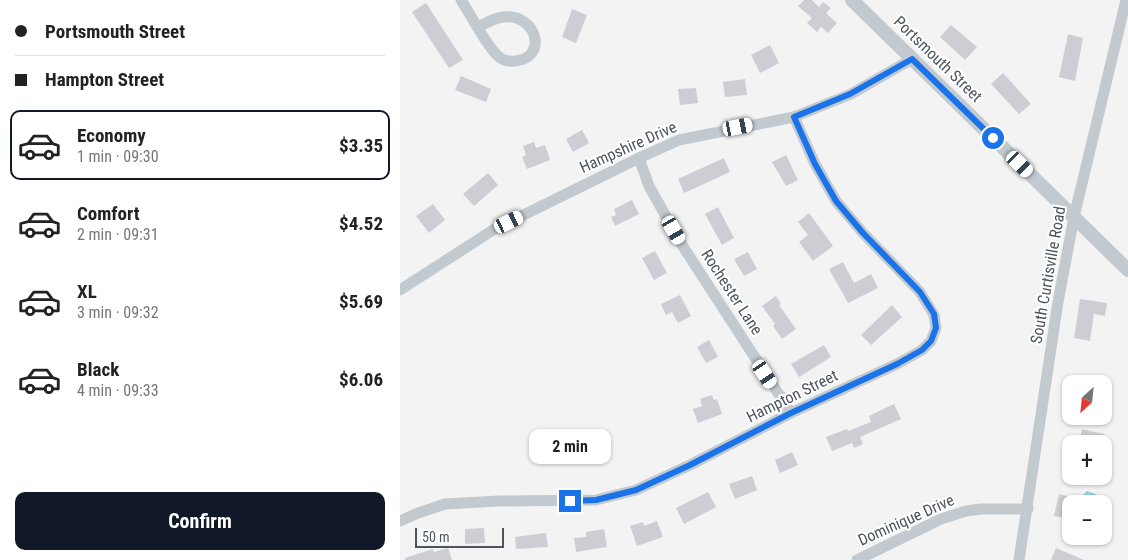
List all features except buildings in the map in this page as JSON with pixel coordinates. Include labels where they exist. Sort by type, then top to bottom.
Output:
[{"type":"street","points":[[461,0],[493,51],[504,60],[511,62],[526,58],[535,46],[534,31],[523,21],[516,18],[503,17],[494,19],[478,27]]},
{"type":"street","name":"Portsmouth Street","points":[[852,0],[1128,270]]},
{"type":"street","name":"South Curtisville Road","points":[[1019,560],[1058,302],[1074,217],[1126,0]]},
{"type":"street","name":"Hampshire Drive","points":[[400,290],[493,230],[639,158],[679,140],[794,117],[850,94],[912,59]]},
{"type":"street","name":"Hampton Street","points":[[400,522],[418,513],[445,504],[499,501],[596,500],[636,490],[690,465],[791,413],[897,364],[922,350],[931,341],[936,328],[934,314],[920,292],[863,233],[836,201],[815,164],[794,117]]},
{"type":"street","name":"Rochester Lane","points":[[639,158],[649,186],[682,244],[791,413]]},
{"type":"street","name":"Dominique Drive","points":[[857,560],[941,520],[966,511],[981,509],[1028,509]]},
{"type":"water","points":[[1087,491],[1098,495],[1083,495]]},
{"type":"route","points":[[570,501],[596,500],[636,490],[690,465],[791,413],[897,364],[922,350],[931,341],[936,328],[934,314],[920,292],[863,233],[836,201],[815,164],[794,117],[861,89],[912,59],[993,138]]}]
